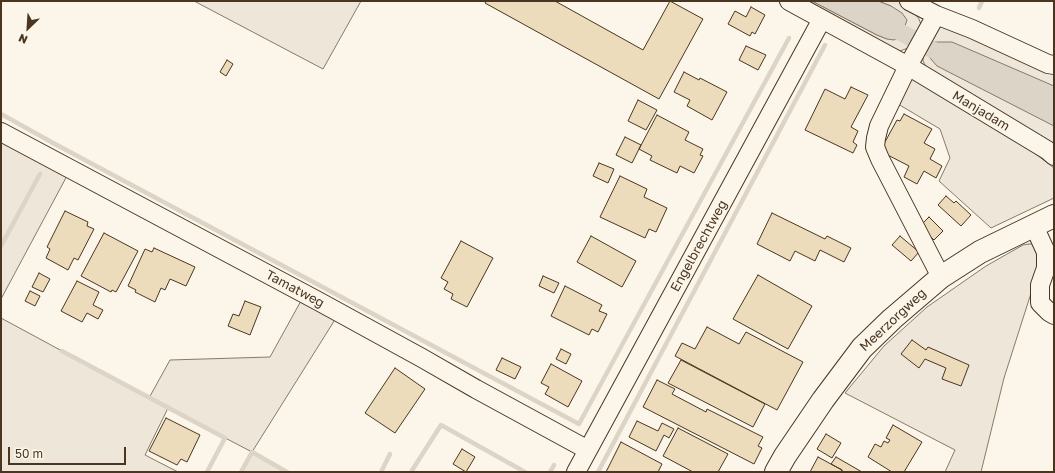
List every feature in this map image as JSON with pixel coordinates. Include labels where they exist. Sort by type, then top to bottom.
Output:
[{"type":"main road","name":"Meerzorgweg","points":[[776,472],[785,456],[823,400],[862,348],[892,319],[941,277],[980,252],[1054,216]]},
{"type":"street","name":"Manjadam","points":[[789,1],[822,19],[910,62],[1054,156]]},
{"type":"street","points":[[909,1],[934,19],[972,29],[1048,64],[1054,65]]},
{"type":"street","name":"Engelbrechtweg","points":[[576,472],[822,19]]},
{"type":"street","points":[[934,19],[910,62],[879,126],[875,147],[880,160],[941,277]]},
{"type":"street","name":"Tamatweg","points":[[1,132],[331,309],[588,450]]},
{"type":"street","points":[[1034,226],[1046,252],[1046,268],[1040,285],[1040,303],[1054,315]]},
{"type":"shaded area","points":[[194,1],[361,1],[323,69]]},
{"type":"shaded area","points":[[800,1],[812,1],[887,39],[891,6],[878,1],[898,1],[911,8],[919,19],[922,27],[908,48],[900,51]]},
{"type":"shaded area","points":[[812,1],[878,1],[891,6],[902,13],[907,20],[899,37],[894,40],[887,39]]},
{"type":"shaded area","points":[[941,26],[1054,69],[1054,148],[926,67],[923,61],[923,53],[934,32]]},
{"type":"shaded area","points":[[932,42],[952,42],[1054,86],[1054,126],[937,66],[927,52]]},
{"type":"shaded area","points":[[904,75],[916,77],[1024,145],[1054,168],[1054,198],[991,228],[939,181],[950,158],[940,129],[893,101]]},
{"type":"shaded area","points":[[1,137],[68,174],[1,299]]},
{"type":"shaded area","points":[[1034,244],[1040,265],[1004,378],[981,472],[945,472],[955,450],[845,393],[884,346],[927,307],[986,266],[1023,245]]},
{"type":"shaded area","points":[[302,299],[336,318],[252,452],[168,408],[145,455],[178,472],[1,472],[1,318],[149,398],[170,360],[270,357]]},
{"type":"shaded area","points":[[252,452],[287,472],[241,472]]},
{"type":"building","points":[[486,1],[555,1],[643,50],[670,1],[703,19],[659,99],[485,3]]},
{"type":"building","points":[[751,7],[765,15],[755,34],[752,32],[750,36],[728,24],[735,11],[746,17]]},
{"type":"building","points":[[746,46],[766,55],[758,70],[739,60]]},
{"type":"building","points":[[227,60],[233,64],[226,76],[220,72]]},
{"type":"building","points":[[684,72],[699,80],[700,78],[727,92],[712,120],[687,106],[690,100],[674,92]]},
{"type":"building","points":[[851,87],[868,95],[851,127],[858,131],[853,142],[857,145],[853,153],[805,130],[825,89],[845,99]]},
{"type":"building","points":[[638,100],[657,110],[646,130],[628,121]]},
{"type":"building","points":[[904,114],[932,129],[924,143],[935,149],[930,159],[942,166],[936,178],[924,171],[917,184],[904,177],[909,166],[880,151],[897,120],[900,121]]},
{"type":"building","points":[[657,115],[689,132],[685,140],[703,149],[700,155],[703,156],[694,173],[680,166],[677,173],[650,160],[652,156],[639,149]]},
{"type":"building","points":[[625,137],[641,145],[632,163],[616,155]]},
{"type":"building","points":[[599,163],[614,169],[608,183],[593,176]]},
{"type":"building","points":[[620,176],[647,189],[644,197],[667,208],[656,232],[649,229],[645,238],[600,217]]},
{"type":"building","points":[[946,196],[954,203],[956,201],[971,215],[961,226],[938,205]]},
{"type":"building","points":[[65,211],[88,222],[87,226],[94,229],[78,260],[74,258],[68,270],[46,258],[50,249],[47,247]]},
{"type":"building","points":[[772,213],[825,239],[827,236],[851,248],[844,262],[820,250],[815,261],[795,251],[790,261],[757,244]]},
{"type":"building","points":[[929,217],[943,231],[934,240],[920,226]]},
{"type":"building","points":[[104,233],[138,251],[116,292],[112,290],[111,292],[81,276]]},
{"type":"building","points":[[591,236],[636,261],[622,287],[577,262]]},
{"type":"building","points":[[900,236],[919,252],[911,261],[892,245]]},
{"type":"building","points":[[461,241],[493,258],[467,307],[451,299],[453,294],[444,289],[448,282],[441,278]]},
{"type":"building","points":[[154,248],[195,267],[186,286],[170,279],[165,290],[161,288],[155,302],[135,292],[136,290],[128,286],[145,249],[152,252]]},
{"type":"building","points":[[39,273],[50,279],[43,292],[32,287]]},
{"type":"building","points":[[758,275],[812,306],[788,349],[733,319]]},
{"type":"building","points":[[543,276],[559,283],[554,293],[539,286]]},
{"type":"building","points":[[77,281],[99,292],[93,305],[103,310],[98,319],[87,313],[82,322],[61,311]]},
{"type":"building","points":[[565,286],[602,305],[599,311],[607,314],[598,332],[592,329],[589,335],[551,316]]},
{"type":"building","points":[[30,291],[40,296],[35,306],[25,301]]},
{"type":"building","points":[[245,301],[261,307],[250,335],[228,326],[233,314],[239,316]]},
{"type":"building","points":[[707,327],[739,344],[746,332],[803,362],[777,410],[675,356],[682,343],[695,349]]},
{"type":"building","points":[[912,340],[926,350],[928,347],[969,365],[961,386],[942,379],[946,368],[925,359],[919,368],[901,354]]},
{"type":"building","points":[[561,349],[571,354],[566,364],[556,359]]},
{"type":"building","points":[[502,358],[521,367],[515,379],[496,370]]},
{"type":"building","points":[[681,360],[765,404],[753,427],[668,383]]},
{"type":"building","points":[[551,364],[582,381],[568,407],[545,394],[549,387],[541,383]]},
{"type":"building","points":[[395,368],[425,389],[395,433],[365,413]]},
{"type":"building","points":[[657,380],[675,389],[672,394],[706,412],[707,409],[763,437],[758,446],[762,448],[754,464],[643,407]]},
{"type":"building","points":[[166,418],[200,435],[187,462],[181,459],[177,465],[149,451]]},
{"type":"building","points":[[637,421],[658,431],[662,423],[674,429],[669,438],[664,435],[656,451],[629,437]]},
{"type":"building","points":[[893,425],[922,442],[904,472],[892,472],[868,457],[875,444],[881,447],[884,441],[888,443],[890,440],[886,438]]},
{"type":"building","points":[[678,428],[728,454],[718,472],[693,472],[663,456]]},
{"type":"building","points":[[826,434],[841,443],[832,458],[817,449]]},
{"type":"building","points":[[621,442],[662,464],[658,472],[606,472]]},
{"type":"building","points":[[462,449],[475,457],[466,472],[453,464]]},
{"type":"building","points":[[818,457],[842,470],[842,472],[810,472]]},
{"type":"building","points":[[836,457],[862,472],[842,472],[842,470],[831,464]]},
{"type":"waterway","points":[[844,1],[933,50]]},
{"type":"waterway","points":[[979,8],[982,1]]},
{"type":"waterway","points":[[1,114],[579,424],[789,38]]},
{"type":"waterway","points":[[598,472],[825,45]]},
{"type":"waterway","points":[[1,246],[40,174]]},
{"type":"waterway","points":[[62,351],[225,438],[207,472]]},
{"type":"waterway","points":[[411,472],[441,425],[525,472]]},
{"type":"waterway","points":[[241,472],[252,452],[287,472]]},
{"type":"waterway","points":[[381,472],[390,454]]},
{"type":"waterway","points":[[550,472],[554,465]]}]
